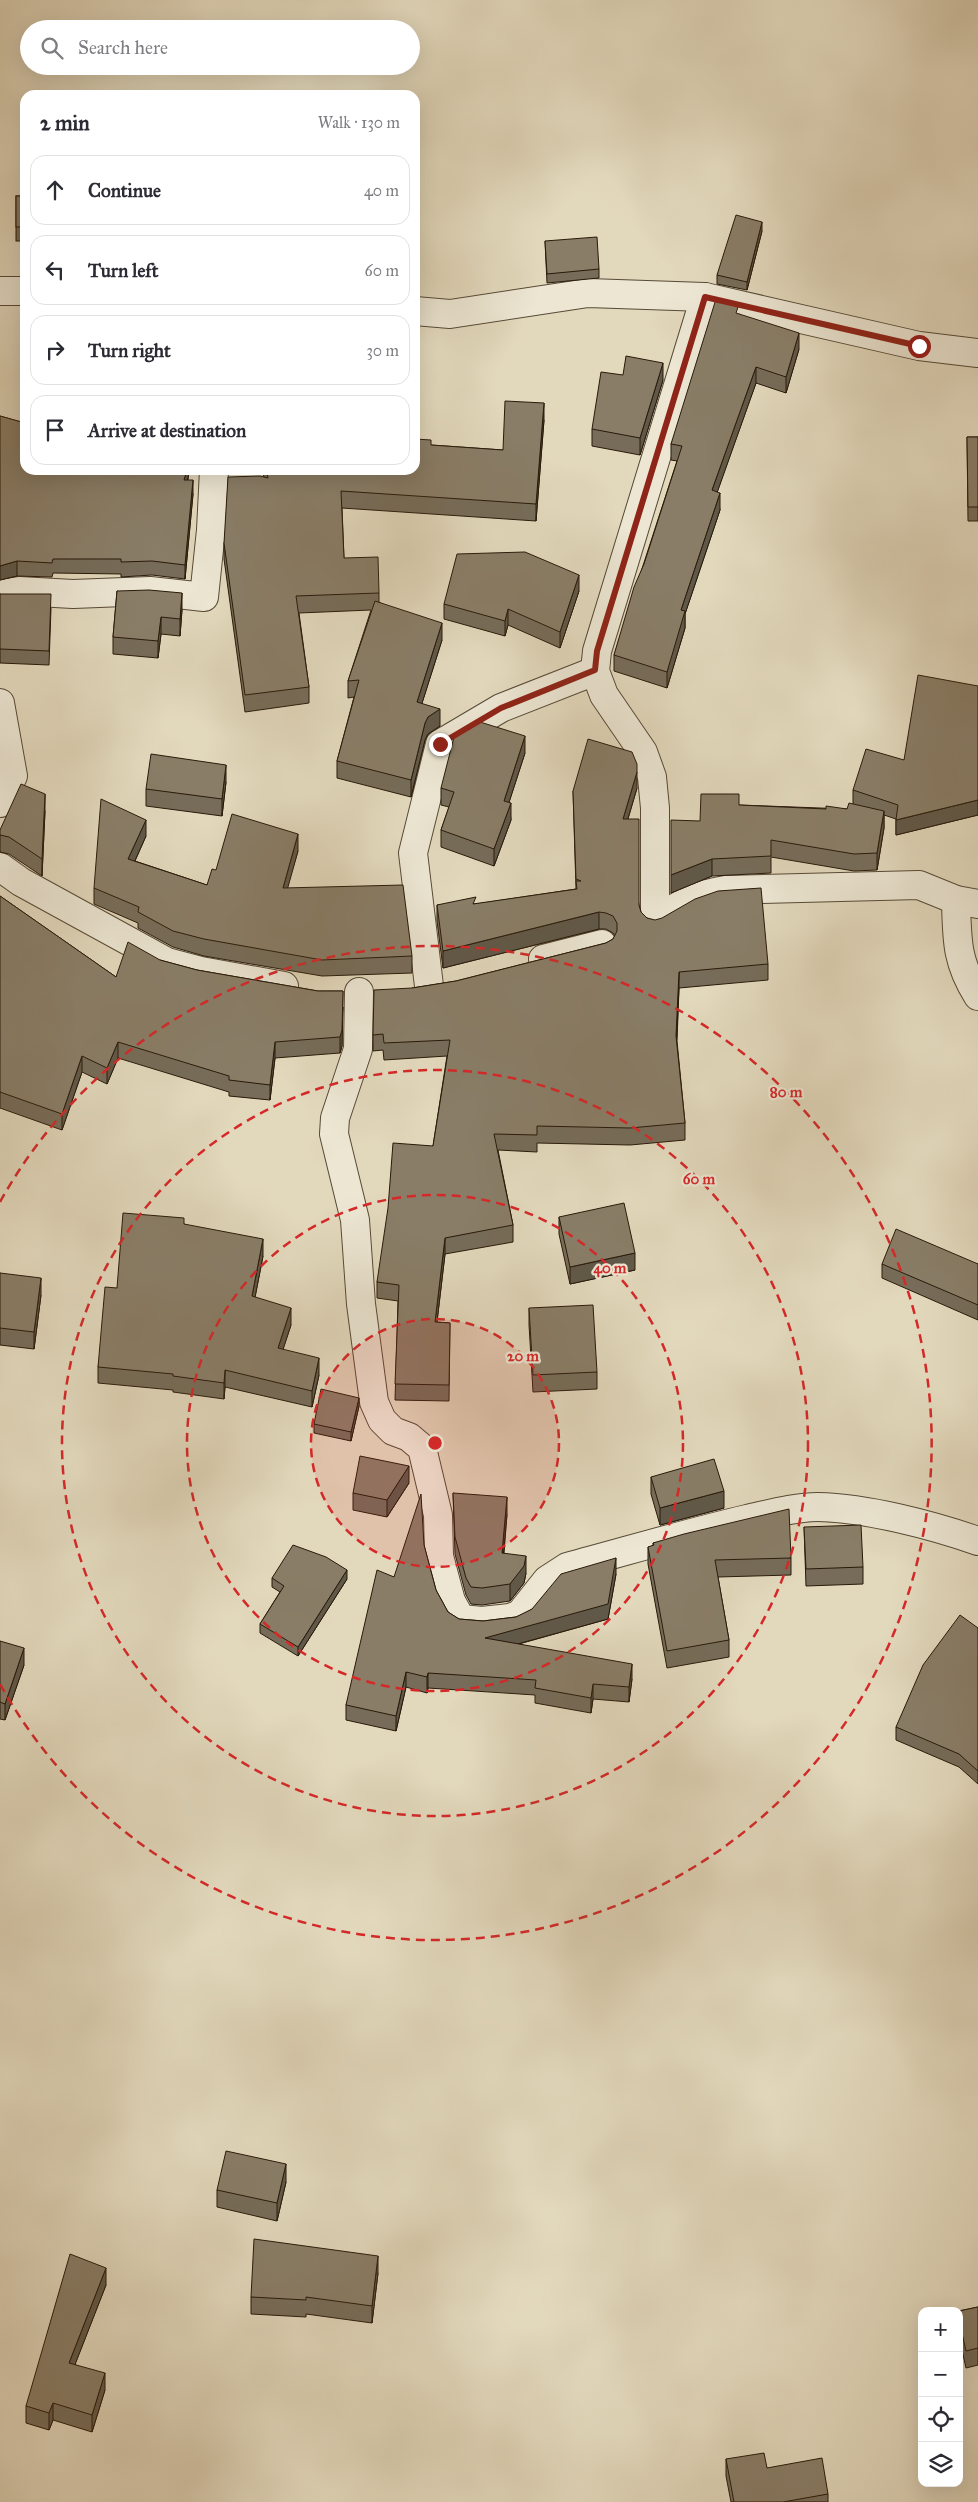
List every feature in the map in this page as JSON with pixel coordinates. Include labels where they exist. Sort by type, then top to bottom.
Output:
[{"type":"street","points":[[0,291],[20,292]]},
{"type":"street","points":[[420,311],[450,314],[588,293],[705,297],[919,346],[978,353]]},
{"type":"street","points":[[705,297],[597,651],[595,670],[604,694],[643,752],[652,777],[655,808],[655,921],[680,903],[702,894],[725,890],[920,885],[967,902],[959,951],[965,975],[978,996]]},
{"type":"street","points":[[0,594],[19,591],[72,594],[150,591],[204,597],[211,530],[214,475]]},
{"type":"street","points":[[0,867],[21,882],[167,962],[201,971],[321,992],[381,991],[441,984],[413,853],[440,744],[501,708],[595,670]]},
{"type":"street","points":[[0,703],[13,776],[0,803]]},
{"type":"street","points":[[518,966],[602,944]]},
{"type":"street","points":[[381,991],[358,1049],[337,1112],[334,1134],[355,1220],[361,1304],[374,1402],[382,1420],[393,1431],[409,1437],[422,1448],[438,1516],[439,1556],[451,1601],[462,1619],[482,1621],[510,1618],[520,1614],[547,1580],[567,1567],[786,1510],[818,1507],[864,1512],[952,1532],[978,1541]]},
{"type":"building","points":[[16,196],[20,196],[20,227],[16,227]]},
{"type":"building","points":[[736,215],[762,222],[747,282],[717,275]]},
{"type":"building","points":[[597,237],[599,269],[547,274],[545,241]]},
{"type":"building","points":[[716,299],[739,304],[736,313],[799,333],[786,377],[756,367],[712,490],[720,493],[681,610],[685,611],[667,672],[614,655],[634,587],[644,564],[682,446],[671,444]]},
{"type":"building","points":[[626,356],[663,363],[640,438],[592,429],[601,372],[623,375]]},
{"type":"building","points":[[505,401],[544,403],[536,504],[341,491],[344,558],[378,557],[379,593],[296,596],[309,687],[245,695],[224,543],[228,477],[260,476],[268,478],[267,475],[420,475],[420,439],[431,440],[431,445],[503,450]]},
{"type":"building","points":[[0,416],[20,422],[20,475],[186,475],[184,480],[193,480],[185,565],[152,561],[121,562],[121,559],[53,559],[52,563],[17,561],[0,566]]},
{"type":"building","points":[[967,437],[978,437],[978,507],[968,507]]},
{"type":"building","points":[[525,552],[579,575],[560,632],[508,609],[505,621],[444,604],[457,554]]},
{"type":"building","points":[[149,590],[182,593],[180,619],[161,617],[158,641],[113,637],[117,591]]},
{"type":"building","points":[[0,594],[51,594],[49,651],[0,649]]},
{"type":"building","points":[[375,601],[442,623],[417,702],[440,709],[428,717],[425,723],[411,780],[337,761],[359,680],[348,681]]},
{"type":"building","points":[[918,675],[978,686],[978,800],[896,820],[898,805],[853,790],[866,749],[904,760]]},
{"type":"building","points":[[480,722],[525,736],[504,801],[511,803],[494,849],[441,830],[454,792],[441,788],[454,737]]},
{"type":"building","points":[[588,739],[632,752],[637,764],[637,772],[623,819],[639,819],[639,905],[641,912],[647,918],[655,920],[695,899],[718,891],[761,888],[768,964],[679,972],[676,1036],[685,1123],[630,1128],[537,1126],[537,1135],[494,1134],[513,1225],[445,1238],[435,1322],[450,1323],[449,1385],[395,1384],[399,1285],[377,1282],[388,1208],[393,1143],[433,1146],[450,1040],[384,1043],[383,1034],[373,1035],[374,990],[412,988],[456,981],[606,943],[613,939],[617,931],[617,923],[613,916],[599,912],[443,951],[437,905],[476,897],[473,904],[577,889],[576,881],[581,881],[576,879],[573,791]]},
{"type":"building","points":[[151,754],[226,765],[222,799],[146,789]]},
{"type":"building","points":[[21,784],[45,794],[42,859],[9,837],[0,835],[0,830]]},
{"type":"building","points":[[701,794],[739,794],[739,805],[826,809],[826,806],[847,809],[849,803],[884,811],[877,853],[854,854],[771,840],[771,856],[712,859],[671,875],[671,820],[700,821]]},
{"type":"building","points":[[101,799],[146,820],[128,859],[207,885],[212,869],[216,870],[232,814],[298,834],[283,888],[403,885],[412,956],[322,960],[204,939],[173,931],[138,912],[139,907],[94,888]]},
{"type":"building","points":[[0,896],[116,977],[128,942],[160,960],[197,970],[318,991],[343,991],[342,1030],[340,1037],[275,1042],[270,1085],[229,1080],[229,1076],[118,1042],[107,1068],[82,1056],[62,1114],[0,1092]]},
{"type":"building","points":[[624,1203],[635,1253],[570,1267],[559,1217]]},
{"type":"building","points":[[123,1213],[184,1218],[184,1224],[263,1239],[252,1296],[291,1308],[278,1348],[319,1358],[312,1391],[225,1370],[224,1383],[173,1376],[173,1374],[98,1367],[105,1287],[117,1288]]},
{"type":"building","points":[[896,1229],[978,1264],[978,1305],[882,1264]]},
{"type":"building","points":[[0,1273],[41,1278],[34,1332],[0,1328]]},
{"type":"building","points":[[593,1305],[597,1372],[533,1375],[529,1308]]},
{"type":"building","points":[[321,1389],[359,1398],[351,1432],[314,1424]]},
{"type":"building","points":[[360,1456],[409,1466],[387,1500],[353,1493]]},
{"type":"building","points":[[714,1459],[724,1491],[660,1508],[651,1477]]},
{"type":"building","points":[[453,1493],[507,1497],[502,1553],[526,1556],[524,1566],[510,1584],[482,1588],[471,1587],[466,1578],[455,1537]]},
{"type":"building","points":[[421,1494],[424,1545],[436,1590],[448,1612],[459,1619],[483,1621],[516,1617],[532,1609],[561,1574],[616,1558],[608,1604],[485,1638],[632,1664],[629,1687],[593,1684],[591,1698],[535,1688],[536,1680],[428,1673],[427,1677],[406,1672],[396,1716],[346,1705],[377,1570],[394,1577]]},
{"type":"building","points":[[789,1509],[791,1558],[715,1560],[729,1640],[667,1651],[648,1547],[654,1545],[653,1543],[684,1534]]},
{"type":"building","points":[[861,1525],[863,1567],[806,1569],[804,1527]]},
{"type":"building","points":[[293,1545],[326,1557],[347,1570],[298,1647],[260,1624],[284,1586],[272,1578]]},
{"type":"building","points":[[960,1615],[978,1628],[978,1771],[959,1754],[896,1727],[923,1665]]},
{"type":"building","points":[[0,1641],[24,1648],[5,1704],[0,1702]]},
{"type":"building","points":[[226,2151],[286,2164],[277,2203],[217,2190]]},
{"type":"building","points":[[254,2239],[378,2256],[372,2306],[306,2297],[306,2300],[251,2297]]},
{"type":"building","points":[[70,2254],[106,2268],[69,2363],[105,2373],[92,2415],[53,2403],[49,2413],[26,2406]]},
{"type":"building","points":[[978,2307],[978,2348],[966,2351],[963,2338],[963,2310]]},
{"type":"building","points":[[764,2453],[767,2468],[822,2458],[828,2494],[783,2502],[734,2502],[726,2459]]},
{"type":"route","points":[[440,744],[501,708],[595,670],[597,651],[705,297],[919,346]]}]
